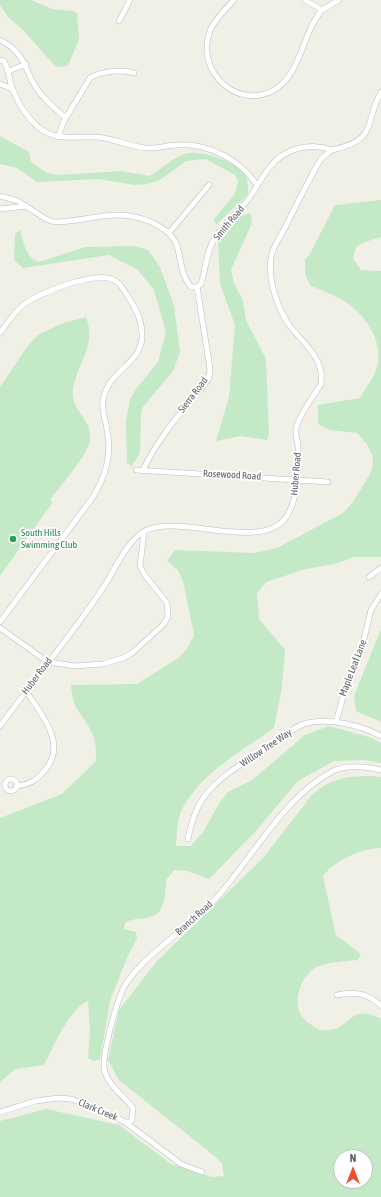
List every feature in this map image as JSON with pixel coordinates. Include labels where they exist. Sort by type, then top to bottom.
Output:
[{"type":"street","points":[[119,21],[130,0]]},
{"type":"street","points":[[234,0],[210,30],[207,42],[207,54],[215,77],[231,89],[249,95],[269,92],[283,83],[292,72],[314,19],[322,10],[339,0]]},
{"type":"street","points":[[305,0],[322,10]]},
{"type":"street","points":[[0,40],[12,46],[26,64],[36,87],[47,101],[66,118]]},
{"type":"street","points":[[0,60],[4,61],[9,71],[12,89],[24,111],[39,128],[58,138],[96,137],[149,148],[192,145],[216,150],[250,174],[257,184]]},
{"type":"street","points":[[9,71],[26,64]]},
{"type":"street","points":[[58,138],[66,118],[90,78],[95,75],[125,70],[134,73]]},
{"type":"street","points":[[0,84],[12,89]]},
{"type":"street","name":"Smith Road","points":[[197,287],[202,281],[210,246],[215,237],[240,210],[270,166],[283,156],[303,146],[321,146],[332,150],[352,145],[365,136],[375,102],[381,92]]},
{"type":"street","name":"Huber Road","points":[[0,726],[101,591],[129,546],[144,532],[161,526],[220,532],[258,531],[273,528],[284,520],[296,492],[298,446],[296,429],[321,384],[321,373],[316,357],[289,324],[280,308],[272,283],[271,258],[276,244],[314,171],[321,159],[332,150]]},
{"type":"street","points":[[169,233],[209,185]]},
{"type":"street","points":[[0,196],[18,201],[46,219],[54,222],[112,214],[128,215],[157,224],[169,233],[175,242],[182,273],[186,281],[191,287],[197,287]]},
{"type":"street","points":[[0,209],[26,206]]},
{"type":"street","points":[[0,334],[23,305],[35,298],[82,280],[104,277],[118,282],[133,304],[140,322],[142,338],[139,350],[133,360],[120,369],[110,380],[102,402],[109,450],[102,481],[93,497],[0,622]]},
{"type":"street","name":"Sierra Road","points":[[143,470],[152,451],[166,431],[208,380],[210,371],[197,287]]},
{"type":"street","name":"Rosewood Road","points":[[136,470],[328,482]]},
{"type":"street","points":[[0,628],[48,662],[75,666],[103,664],[123,658],[132,653],[163,625],[168,617],[167,603],[144,574],[140,566],[144,532]]},
{"type":"street","points":[[369,577],[381,568]]},
{"type":"street","name":"Maple Leaf Lane","points":[[336,722],[348,679],[361,651],[371,610],[381,594]]},
{"type":"street","points":[[16,786],[27,785],[40,777],[50,765],[54,756],[54,743],[49,726],[26,691]]},
{"type":"street","name":"Willow Tree Way","points":[[188,839],[191,825],[204,797],[212,787],[236,768],[297,727],[308,723],[336,722],[360,728],[381,736]]},
{"type":"street","name":"Branch Road","points":[[126,1122],[130,1122],[132,1120],[133,1108],[106,1075],[104,1061],[118,1004],[126,983],[162,946],[220,895],[267,833],[298,798],[325,775],[336,769],[350,766],[381,770]]},
{"type":"street","points":[[337,995],[350,992],[364,994],[374,999],[381,1006]]},
{"type":"street","name":"Clark Creek","points":[[0,1112],[36,1101],[63,1098],[71,1099],[126,1122],[181,1164],[202,1172]]},
{"type":"green space","points":[[0,0],[31,0],[52,9],[77,13],[79,40],[68,65],[62,67],[55,66],[23,30],[8,17],[0,5]]},
{"type":"green space","points":[[0,136],[29,152],[31,162],[47,173],[60,175],[120,171],[150,176],[184,154],[206,154],[223,159],[242,171],[247,179],[248,194],[216,225],[214,219],[235,194],[238,181],[235,175],[206,159],[186,161],[160,180],[147,184],[134,185],[99,179],[37,182],[17,168],[0,164]]},
{"type":"green space","points":[[381,200],[381,237],[362,243],[356,247],[353,259],[361,270],[381,271],[381,557],[354,557],[334,564],[306,569],[266,582],[257,593],[259,619],[285,650],[282,688],[274,728],[223,764],[200,784],[190,796],[180,813],[176,846],[191,846],[203,832],[220,802],[228,792],[252,780],[305,735],[329,726],[372,738],[381,743],[381,763],[364,760],[334,761],[298,781],[255,832],[209,879],[188,871],[174,870],[166,880],[163,906],[157,914],[125,923],[124,929],[136,932],[137,938],[127,958],[110,1001],[100,1059],[94,1061],[88,1058],[90,1029],[88,1001],[81,1005],[69,1019],[44,1065],[15,1069],[0,1082],[0,818],[62,794],[96,761],[96,747],[93,736],[76,707],[71,685],[137,684],[180,657],[188,647],[194,635],[183,581],[178,570],[167,561],[175,550],[255,553],[277,548],[343,513],[352,503],[366,481],[372,470],[373,457],[367,444],[357,433],[329,430],[318,424],[318,405],[360,398],[376,371],[378,358],[377,344],[368,325],[356,310],[331,294],[311,286],[305,274],[305,260],[310,254],[335,205]]},
{"type":"green space","points":[[251,213],[252,223],[231,270],[234,283],[243,301],[246,320],[266,359],[269,434],[267,440],[241,436],[216,441],[229,397],[235,325],[220,284],[218,243],[223,232],[230,224],[240,217]]},
{"type":"green space","points":[[20,230],[28,253],[34,260],[39,262],[85,247],[134,246],[148,250],[160,267],[174,306],[180,352],[173,371],[143,407],[141,413],[140,453],[132,466],[127,463],[126,421],[130,400],[136,389],[158,362],[166,332],[154,290],[138,270],[109,255],[23,268],[14,260],[15,234]]},
{"type":"green space","points":[[86,317],[89,328],[88,346],[75,380],[73,397],[78,410],[89,427],[90,441],[79,463],[50,500],[53,502],[0,576],[0,387],[29,344],[38,335],[63,323]]},
{"type":"green space","points":[[381,629],[381,722],[356,711],[354,696]]},
{"type":"green space","points":[[362,776],[381,777],[381,848],[366,850],[349,856],[333,866],[323,877],[336,935],[361,954],[358,960],[327,964],[311,971],[306,977],[299,991],[298,1006],[304,1019],[320,1030],[331,1030],[339,1027],[355,1016],[361,1014],[370,1014],[381,1019],[381,1197],[0,1197],[0,1121],[46,1109],[119,1125],[171,1164],[212,1177],[224,1176],[222,1163],[119,1080],[108,1060],[119,1010],[157,961],[263,858],[312,795],[325,785],[346,778]]},
{"type":"place","name":"South Hills Swimming Club","points":[[13,539]]}]
